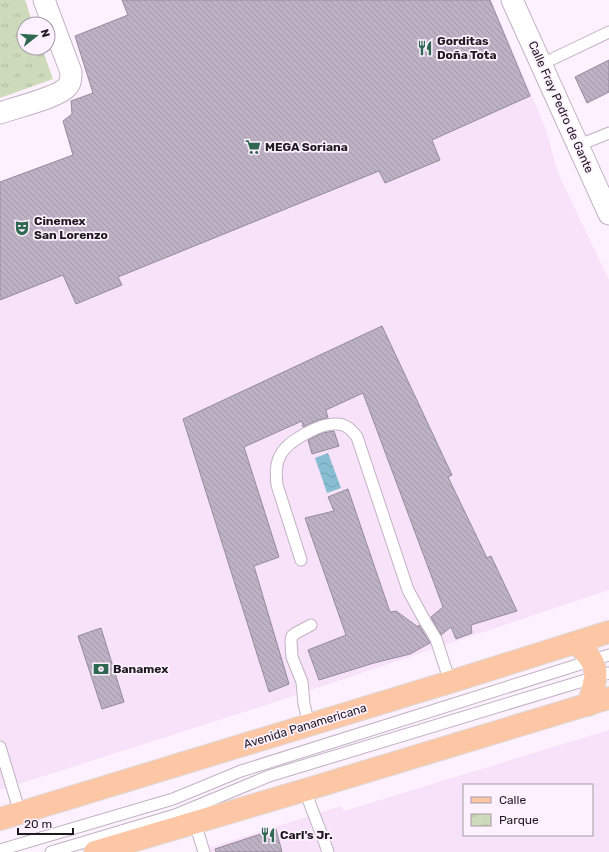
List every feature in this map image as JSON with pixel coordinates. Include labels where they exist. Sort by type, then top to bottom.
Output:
[{"type":"main road","name":"Avenida Panamericana","points":[[10,816],[609,632]]},
{"type":"main road","points":[[576,643],[601,666],[588,705]]},
{"type":"main road","points":[[95,852],[609,698]]},
{"type":"street","points":[[0,112],[58,94],[67,88],[70,81],[71,72],[44,0]]},
{"type":"street","name":"Calle Fray Pedro de Gante","points":[[512,0],[609,214]]},
{"type":"lane","points":[[542,64],[609,32]]},
{"type":"lane","points":[[579,146],[609,133]]},
{"type":"lane","points":[[300,560],[277,485],[276,473],[281,453],[288,445],[323,426],[334,424],[345,426],[351,429],[357,438],[408,590],[436,639],[450,682]]},
{"type":"lane","points":[[309,724],[304,704],[302,682],[292,657],[291,641],[292,636],[311,625]]},
{"type":"lane","points":[[0,850],[173,799],[241,771],[601,666]]},
{"type":"lane","points":[[51,852],[175,815],[269,776],[601,666]]},
{"type":"lane","points":[[0,747],[10,816]]},
{"type":"lane","points":[[306,790],[311,809],[320,828],[328,852]]},
{"type":"lane","points":[[195,823],[204,852]]},
{"type":"shaded area","points":[[122,0],[491,0],[546,129],[557,171],[609,280],[609,590],[260,707],[0,790],[0,182],[73,155],[63,121],[93,93],[75,36],[128,15]]},
{"type":"shaded area","points":[[609,730],[609,852],[195,852],[341,806],[344,811]]},
{"type":"green space","points":[[0,0],[25,0],[30,16],[16,16],[16,56],[45,56],[53,79],[0,98]]},
{"type":"water","points":[[328,453],[341,488],[327,493],[315,458]]},
{"type":"building","name":"MEGA Soriana","points":[[122,0],[490,0],[530,96],[432,140],[440,160],[385,183],[379,171],[118,277],[122,285],[76,304],[63,275],[0,300],[0,182],[73,155],[63,121],[72,114],[71,101],[93,93],[75,36],[128,15]]},
{"type":"building","points":[[609,60],[609,92],[587,103],[575,77]]},
{"type":"building","points":[[382,326],[452,475],[448,477],[487,558],[491,556],[517,611],[471,625],[472,633],[456,639],[451,627],[441,635],[431,617],[443,607],[363,393],[326,410],[328,418],[318,420],[303,427],[302,421],[244,447],[279,557],[254,566],[289,684],[269,692],[183,419]]},
{"type":"building","points":[[334,431],[339,446],[312,454],[308,440],[323,433]]},
{"type":"building","points":[[348,489],[390,612],[396,611],[418,627],[419,625],[430,643],[410,654],[374,663],[319,680],[308,650],[346,635],[305,518],[334,511],[328,497]]},
{"type":"building","name":"Banamex","points":[[101,628],[124,702],[102,709],[78,636]]},
{"type":"building","name":"Carl's Jr.","points":[[276,829],[282,852],[216,852],[215,849]]},
{"type":"place","name":"Gorditas Doña Tota","points":[[425,48]]},
{"type":"place","name":"MEGA Soriana","points":[[253,147]]},
{"type":"place","name":"Cinemex San Lorenzo","points":[[22,228]]},
{"type":"place","name":"Banamex","points":[[101,669]]},
{"type":"place","name":"Carl's Jr.","points":[[268,835]]}]
